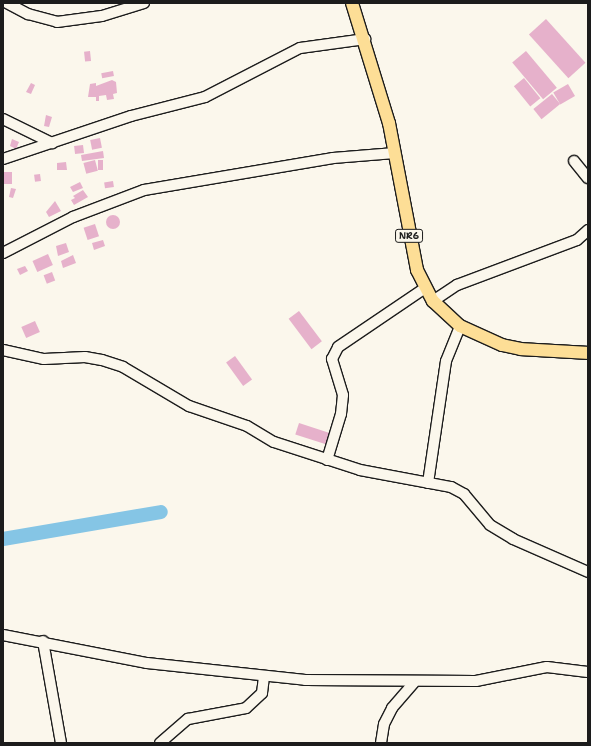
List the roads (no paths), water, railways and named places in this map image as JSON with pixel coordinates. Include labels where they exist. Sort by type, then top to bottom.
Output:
[{"type":"main road","name":"NR6","points":[[352,3],[365,39],[395,153],[412,250],[425,288],[433,301],[460,326],[487,340],[522,349],[588,353]]},
{"type":"street","points":[[7,3],[28,14],[57,22],[102,16],[144,3]]},
{"type":"street","points":[[3,159],[131,116],[205,97],[258,67],[300,48],[365,39]]},
{"type":"street","points":[[3,119],[52,143]]},
{"type":"street","points":[[3,253],[73,217],[144,190],[333,158],[395,153]]},
{"type":"street","points":[[574,161],[588,178]]},
{"type":"street","points":[[433,301],[457,285],[577,240],[588,230]]},
{"type":"street","points":[[327,460],[342,414],[343,395],[332,359],[338,346],[425,288]]},
{"type":"street","points":[[428,484],[446,361],[460,326]]},
{"type":"street","points":[[3,350],[44,359],[85,357],[123,367],[189,406],[327,460],[428,484],[451,487],[464,494],[496,529],[513,539],[588,572]]},
{"type":"street","points":[[3,635],[43,641],[147,663],[264,676],[414,683],[476,681],[546,667],[588,672]]},
{"type":"street","points":[[43,641],[61,743]]},
{"type":"street","points":[[160,743],[188,719],[246,708],[262,693],[264,676]]},
{"type":"street","points":[[373,743],[392,708],[414,683]]},
{"type":"street","points":[[381,743],[384,724]]},
{"type":"waterway","points":[[3,539],[161,512]]}]
